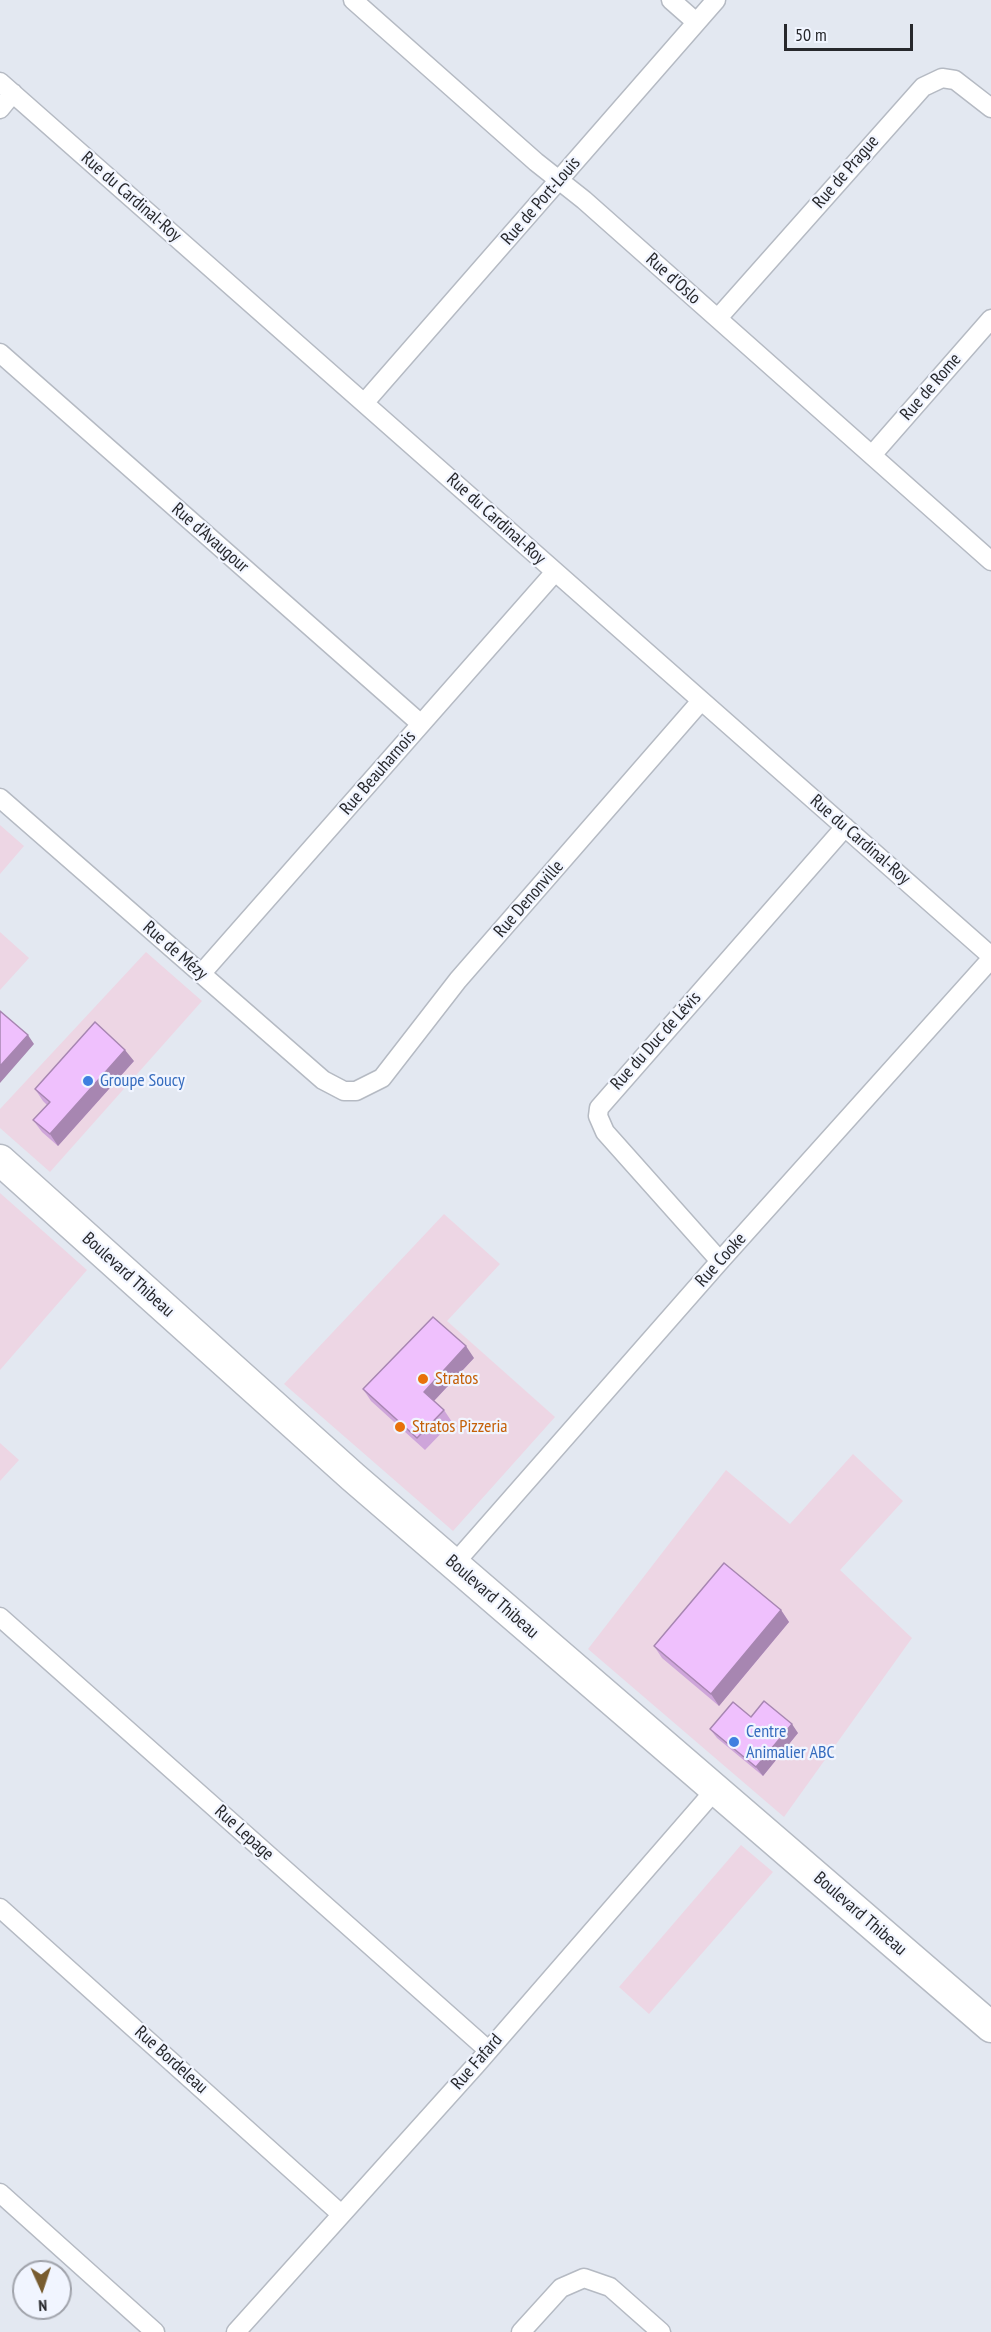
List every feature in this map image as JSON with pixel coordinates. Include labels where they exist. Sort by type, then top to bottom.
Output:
[{"type":"main road","name":"Boulevard Thibeau","points":[[0,1160],[232,1370],[991,2027]]},
{"type":"street","name":"Rue d'Oslo","points":[[353,0],[718,318],[991,561]]},
{"type":"street","points":[[671,0],[696,22]]},
{"type":"street","name":"Rue de Port-Louis","points":[[365,402],[716,0]]},
{"type":"street","name":"Rue de Prague","points":[[718,318],[923,87],[942,78],[955,80],[991,108]]},
{"type":"street","points":[[0,109],[6,88]]},
{"type":"street","name":"Rue du Cardinal-Roy","points":[[6,88],[365,402],[991,958]]},
{"type":"street","name":"Rue de Rome","points":[[872,455],[991,319]]},
{"type":"street","name":"Rue d'Avaugour","points":[[0,353],[421,724]]},
{"type":"street","name":"Rue Beauharnois","points":[[201,974],[555,572]]},
{"type":"street","name":"Rue Denonville","points":[[356,1091],[382,1078],[458,980],[701,701]]},
{"type":"street","name":"Rue de Mézy","points":[[0,798],[323,1080],[344,1090],[356,1091]]},
{"type":"street","name":"Rue du Duc de Lévis","points":[[720,1261],[605,1132],[598,1116],[599,1108],[845,827]]},
{"type":"street","name":"Rue Cooke","points":[[454,1564],[720,1261],[991,958]]},
{"type":"street","name":"Rue Lepage","points":[[0,1617],[488,2050]]},
{"type":"street","name":"Rue Fafard","points":[[236,2332],[488,2050],[715,1790]]},
{"type":"street","name":"Rue Bordeleau","points":[[0,1908],[340,2214]]},
{"type":"street","points":[[0,2193],[155,2332]]},
{"type":"street","points":[[521,2332],[561,2288],[584,2278],[610,2287],[661,2332]]},
{"type":"shaded area","points":[[0,825],[24,846],[0,874]]},
{"type":"shaded area","points":[[0,932],[29,958],[0,990]]},
{"type":"shaded area","points":[[146,952],[202,1001],[50,1172],[0,1128],[0,1109]]},
{"type":"shaded area","points":[[0,1193],[87,1270],[0,1370]]},
{"type":"shaded area","points":[[444,1214],[500,1264],[447,1321],[555,1417],[453,1531],[284,1384]]},
{"type":"shaded area","points":[[0,1443],[19,1460],[0,1481]]},
{"type":"shaded area","points":[[853,1454],[903,1501],[840,1570],[912,1638],[784,1817],[588,1649],[726,1470],[790,1524]]},
{"type":"shaded area","points":[[741,1845],[773,1872],[649,2014],[619,1987]]},
{"type":"building","points":[[0,1011],[28,1035],[0,1066]]},
{"type":"building","name":"Groupe Soucy","points":[[95,1022],[125,1050],[50,1134],[33,1120],[50,1102],[35,1089]]},
{"type":"building","name":"Stratos","points":[[433,1317],[466,1346],[424,1392],[444,1410],[417,1438],[363,1389]]},
{"type":"building","points":[[724,1563],[781,1610],[711,1694],[654,1646]]},
{"type":"building","points":[[764,1701],[792,1724],[756,1767],[710,1729],[733,1702],[751,1717]]},
{"type":"place","name":"Groupe Soucy","points":[[88,1081]]},
{"type":"place","name":"Stratos","points":[[423,1379]]},
{"type":"place","name":"Stratos Pizzeria","points":[[400,1427]]},
{"type":"place","name":"Centre Animalier ABC","points":[[734,1742]]}]
